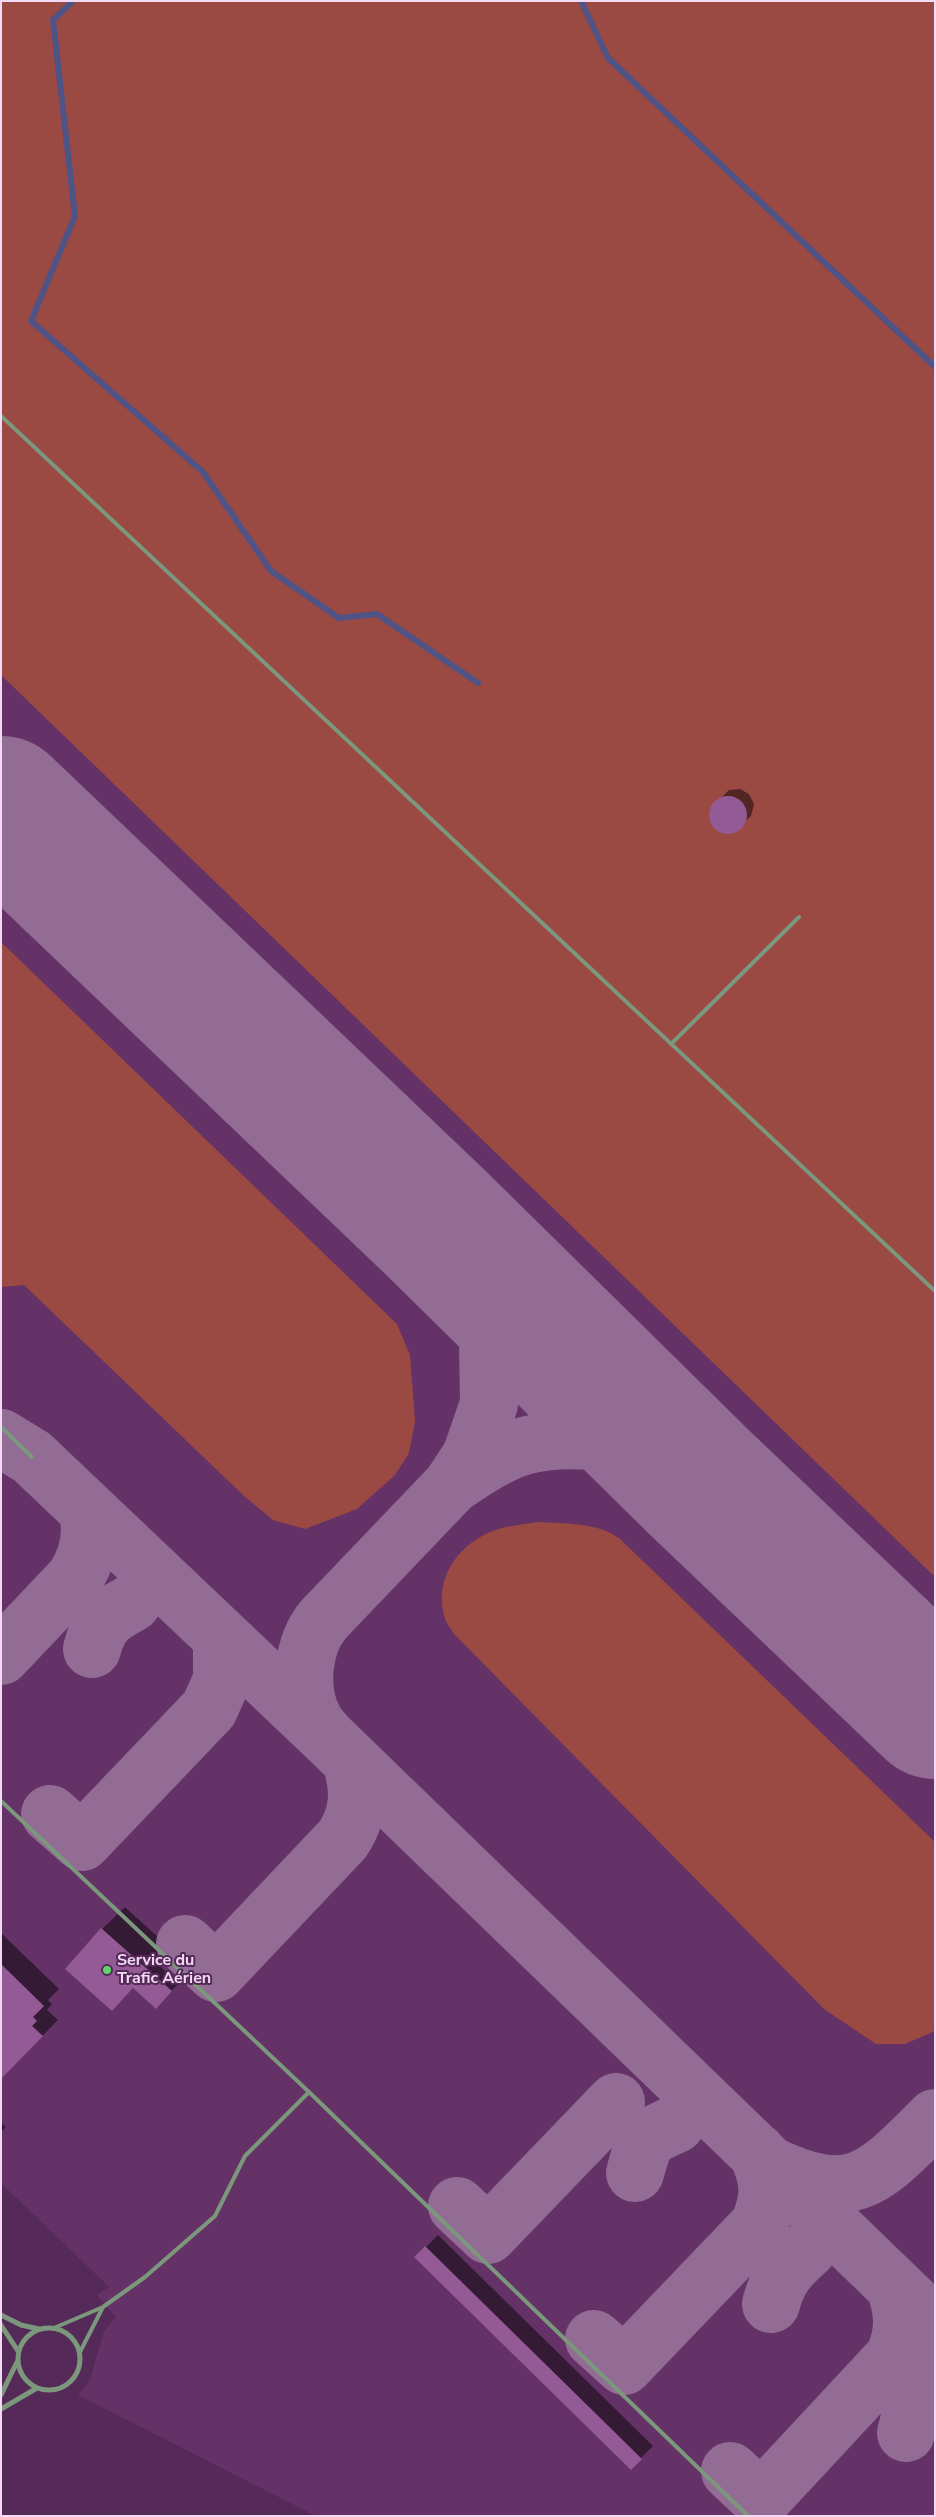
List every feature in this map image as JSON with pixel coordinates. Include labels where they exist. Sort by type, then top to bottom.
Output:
[{"type":"street","points":[[1,2315],[21,2325],[39,2329],[54,2328],[69,2334],[76,2342],[80,2352],[78,2372],[72,2381],[64,2387],[54,2390],[37,2388],[26,2380],[17,2361]]},
{"type":"street","points":[[1,2325],[18,2351]]},
{"type":"street","points":[[1,2396],[17,2361],[22,2341],[39,2329]]},
{"type":"street","points":[[1,2409],[37,2388]]},
{"type":"lane","points":[[1,416],[935,1291]]},
{"type":"lane","points":[[671,1044],[798,917]]},
{"type":"lane","points":[[1,1427],[32,1457]]},
{"type":"lane","points":[[1,1801],[309,2092],[748,2516]]},
{"type":"lane","points":[[54,2328],[103,2307],[145,2277],[215,2216],[245,2156],[309,2092]]},
{"type":"lane","points":[[80,2352],[103,2307]]},
{"type":"shaded area","points":[[1,1],[935,1],[935,2516],[316,2516],[78,2395],[90,2380],[104,2331],[116,2317],[97,2295],[109,2287],[1,2183]]},
{"type":"shaded area","points":[[1,1],[935,1],[935,1577],[1,675]]},
{"type":"shaded area","points":[[1,942],[397,1324],[410,1355],[415,1421],[409,1453],[395,1475],[357,1509],[305,1529],[273,1520],[244,1496],[24,1285],[1,1287]]},
{"type":"shaded area","points":[[537,1522],[590,1526],[619,1538],[935,1842],[935,2031],[905,2044],[876,2044],[824,2009],[455,1635],[444,1615],[442,1602],[446,1577],[458,1556],[466,1547],[488,1533],[506,1527]]},
{"type":"building","points":[[728,796],[741,802],[747,815],[741,828],[728,834],[715,828],[709,815],[715,802]]},
{"type":"building","name":"Service du Trafic Aérien","points":[[101,1928],[172,1991],[156,2009],[133,1988],[112,2011],[65,1969]]},
{"type":"building","points":[[1,1964],[44,2006],[33,2017],[37,2021],[32,2026],[43,2036],[1,2079]]},
{"type":"building","points":[[425,2246],[642,2459],[631,2470],[414,2257]]},
{"type":"waterway","points":[[73,1],[53,20],[75,216],[31,321],[203,472],[271,571],[339,618],[377,614],[478,683]]},
{"type":"waterway","points":[[581,1],[608,58],[935,367]]},
{"type":"taxiway","points":[[326,1736],[315,1722],[306,1696],[305,1668],[311,1641],[324,1619],[452,1485],[471,1456],[489,1404],[488,1344],[485,1320],[466,1269],[435,1222]]},
{"type":"taxiway","points":[[1,1438],[32,1457],[328,1738],[935,2325]]},
{"type":"taxiway","points":[[452,1485],[488,1462],[516,1449],[533,1444],[570,1440],[607,1443],[640,1451],[664,1461],[700,1483]]},
{"type":"taxiway","points":[[1,1656],[75,1578],[89,1545],[90,1528],[87,1510]]},
{"type":"taxiway","points":[[92,1649],[101,1626],[111,1616],[132,1603]]},
{"type":"taxiway","points":[[50,1814],[82,1842],[209,1709],[222,1680],[222,1639]]},
{"type":"taxiway","points":[[185,1944],[216,1973],[343,1839],[355,1812],[357,1793],[352,1764]]},
{"type":"taxiway","points":[[457,2206],[488,2235],[616,2102]]},
{"type":"taxiway","points":[[769,2165],[798,2177],[823,2183],[843,2184],[862,2179],[879,2170],[896,2156],[935,2118]]},
{"type":"taxiway","points":[[635,2173],[647,2141],[657,2133],[676,2124]]},
{"type":"taxiway","points":[[594,2339],[624,2366],[759,2225],[766,2205],[767,2180],[757,2152]]},
{"type":"taxiway","points":[[771,2304],[777,2287],[785,2273],[808,2249]]},
{"type":"taxiway","points":[[730,2471],[761,2500],[894,2357],[902,2330],[902,2314],[895,2287]]},
{"type":"taxiway","points":[[906,2433],[924,2363]]},
{"type":"runway","points":[[1,808],[435,1222],[700,1483],[935,1707]]},
{"type":"place","name":"Service du Trafic Aérien","points":[[107,1970]]}]
